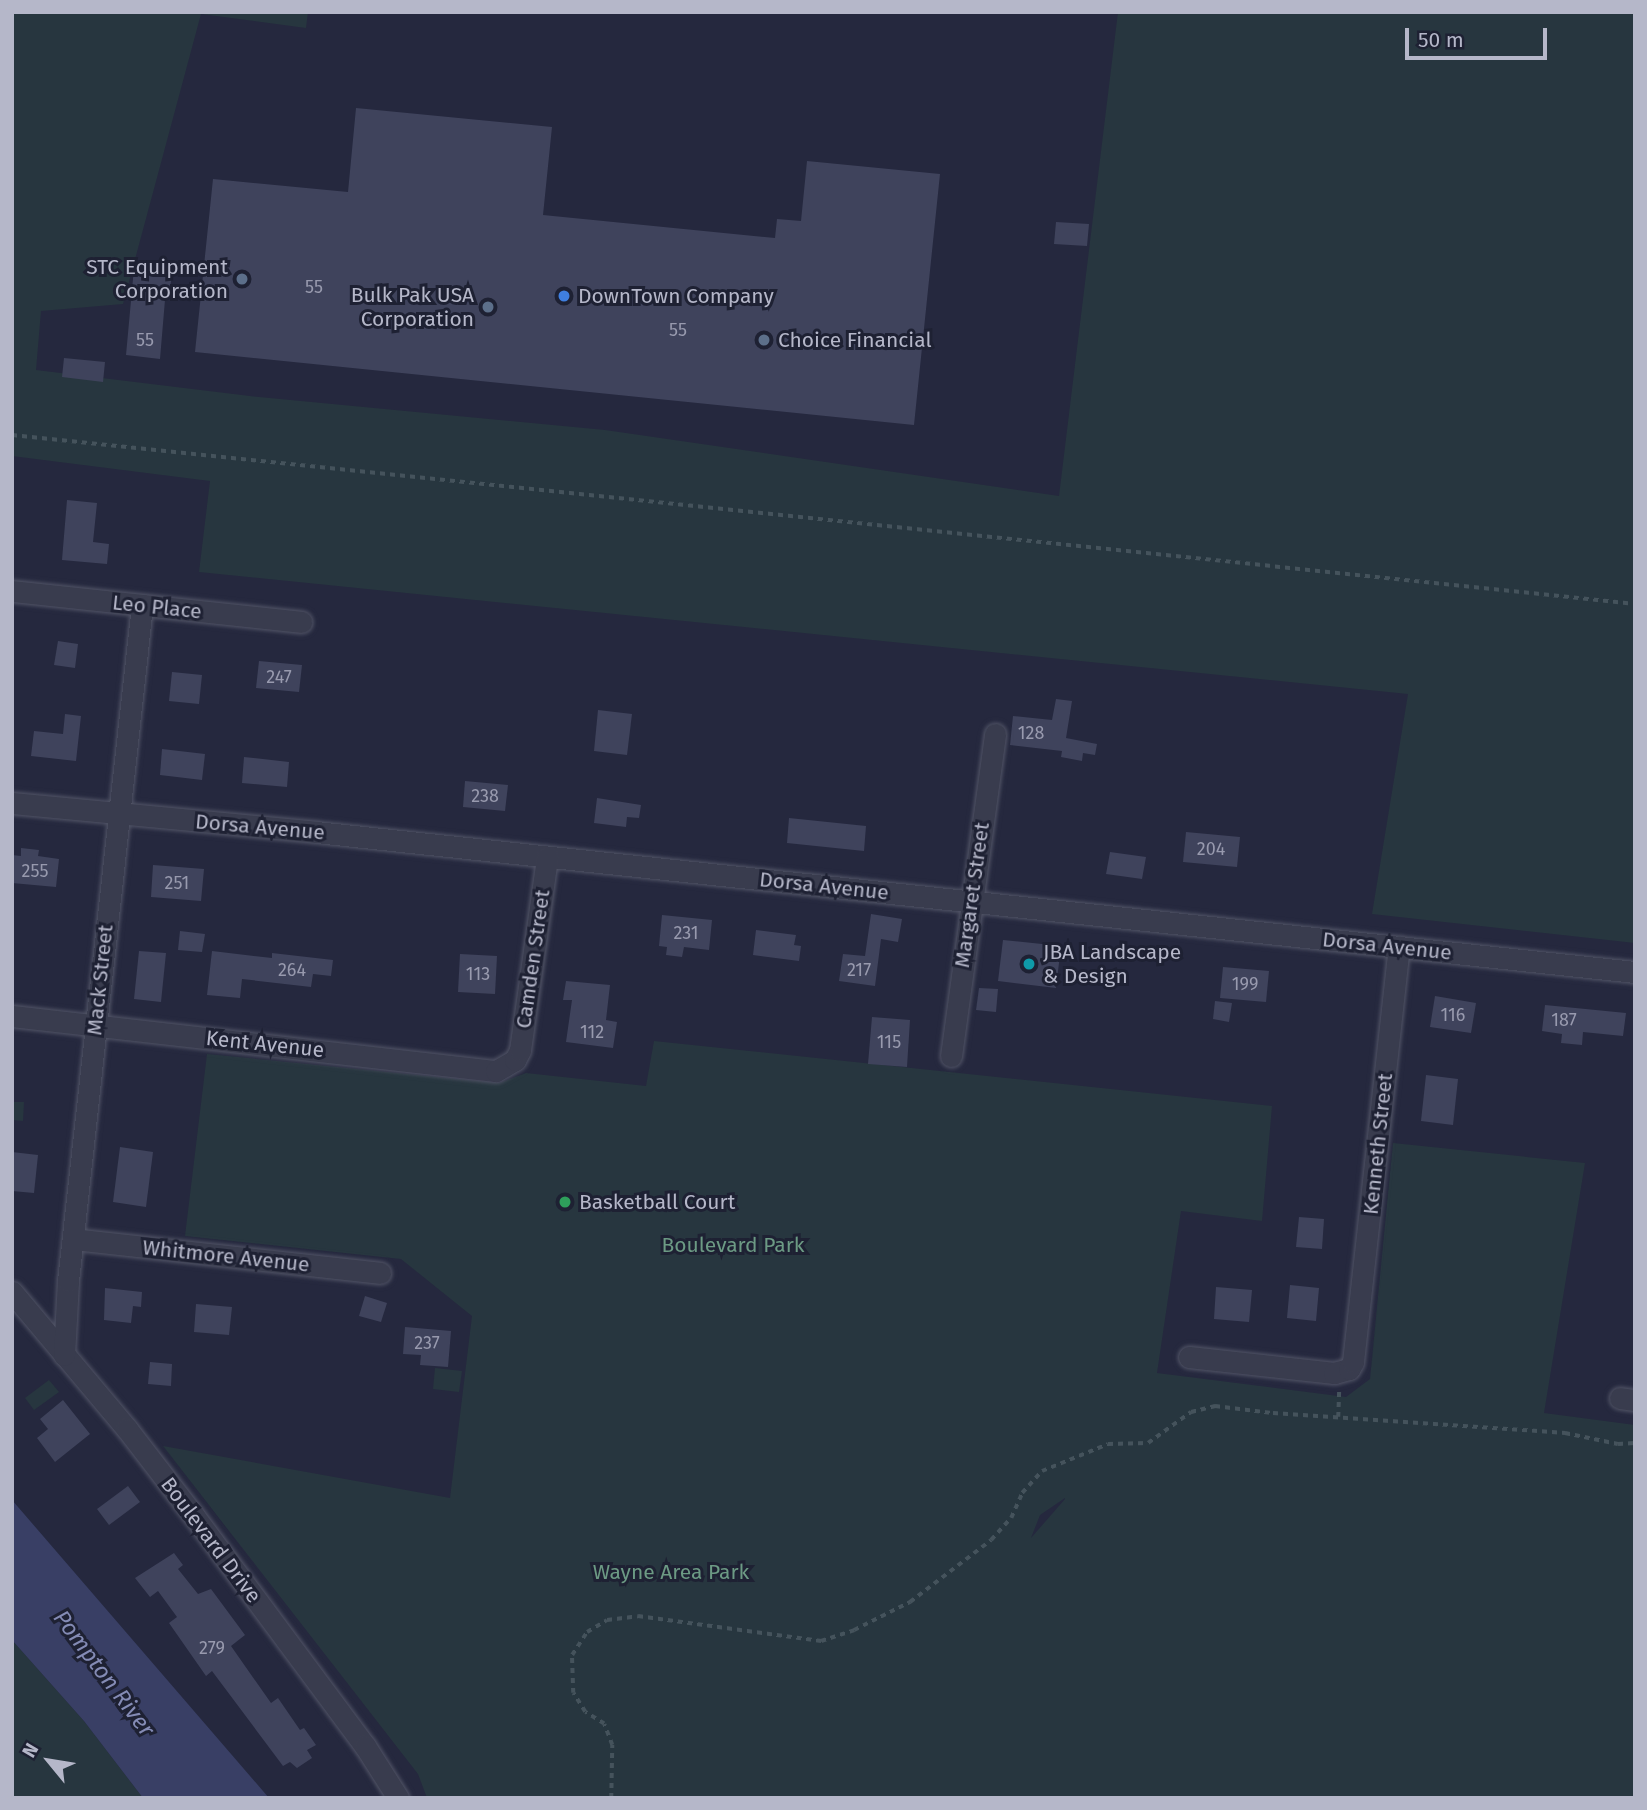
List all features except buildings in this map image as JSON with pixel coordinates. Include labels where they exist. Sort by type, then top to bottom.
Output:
[{"type":"street","name":"Leo Place","points":[[12,591],[301,622]]},
{"type":"street","name":"Mack Street","points":[[64,1355],[73,1239],[142,605]]},
{"type":"street","name":"Margaret Street","points":[[951,1056],[995,734]]},
{"type":"street","name":"Dorsa Avenue","points":[[12,803],[316,832],[1635,972]]},
{"type":"street","name":"Camden Street","points":[[515,1059],[520,1050],[547,857]]},
{"type":"street","name":"Kenneth Street","points":[[1341,1373],[1349,1369],[1353,1362],[1356,1341],[1399,947]]},
{"type":"street","name":"Kent Avenue","points":[[12,1017],[496,1071],[515,1059]]},
{"type":"street","name":"Whitmore Avenue","points":[[73,1239],[380,1273]]},
{"type":"street","name":"Boulevard Drive","points":[[12,1292],[127,1429],[194,1516],[365,1746],[398,1798]]},
{"type":"street","points":[[1189,1357],[1341,1373]]},
{"type":"path","points":[[12,435],[1635,604]]},
{"type":"path","points":[[1338,1418],[1341,1373]]},
{"type":"path","points":[[611,1798],[612,1745],[604,1724],[584,1712],[573,1693],[572,1655],[587,1632],[607,1620],[638,1616],[821,1641],[854,1630],[910,1602],[990,1540],[1011,1518],[1021,1493],[1042,1471],[1108,1444],[1149,1443],[1191,1412],[1215,1406],[1338,1418],[1564,1433],[1618,1444],[1635,1443]]},
{"type":"green space","points":[[12,12],[308,12],[306,28],[201,14],[123,304],[41,311],[36,370],[259,397],[605,430],[1059,496],[1118,12],[1635,12],[1635,943],[1372,914],[1408,694],[199,572],[210,481],[12,456]]},
{"type":"green space","points":[[654,1041],[1272,1106],[1262,1221],[1181,1211],[1157,1373],[1346,1397],[1370,1379],[1393,1143],[1585,1163],[1544,1413],[1635,1425],[1635,1798],[427,1798],[418,1774],[163,1446],[450,1498],[472,1316],[401,1259],[185,1236],[207,1054],[499,1083],[526,1073],[646,1086]],"holes":[[[1065,1499],[1031,1538],[1040,1515]]]},
{"type":"green space","points":[[12,1102],[24,1102],[23,1121],[12,1120]]},
{"type":"green space","points":[[435,1368],[462,1371],[459,1392],[433,1389]]},
{"type":"green space","points":[[49,1380],[59,1392],[34,1410],[25,1398]]},
{"type":"green space","points":[[12,1640],[84,1721],[143,1798],[12,1798]]},
{"type":"water","name":"Pompton River","points":[[12,1500],[269,1798],[143,1798],[84,1721],[12,1640]]},
{"type":"place","name":"STC Equipment Corporation","points":[[242,279]]},
{"type":"place","name":"DownTown Company","points":[[564,296]]},
{"type":"place","name":"Bulk Pak USA Corporation","points":[[488,307]]},
{"type":"place","name":"Choice Financial","points":[[764,340]]},
{"type":"place","name":"JBA Landscape & Design","points":[[1029,964]]},
{"type":"place","name":"Basketball Court","points":[[565,1202]]},
{"type":"park label","name":"Boulevard Park","points":[[733,1245]]},
{"type":"park label","name":"Wayne Area Park","points":[[671,1572]]}]
